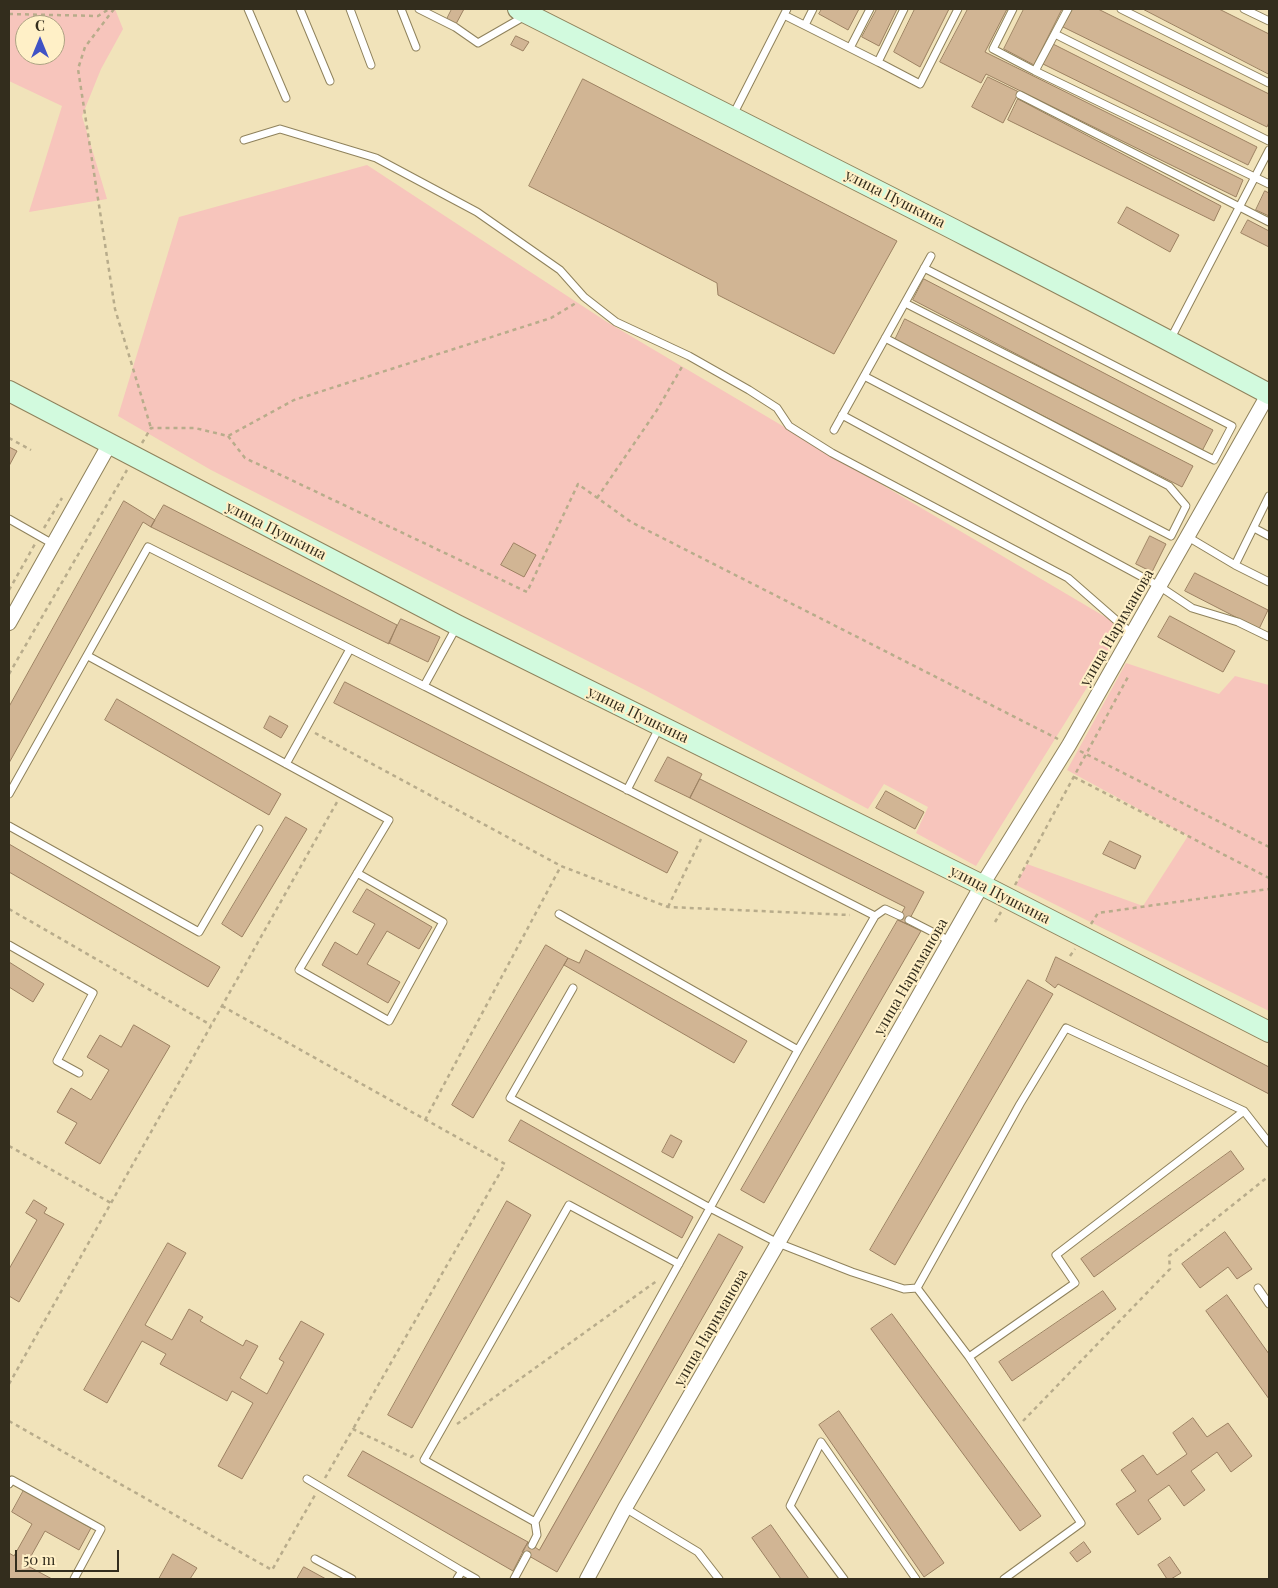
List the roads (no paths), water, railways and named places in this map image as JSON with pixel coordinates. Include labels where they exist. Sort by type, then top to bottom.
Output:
[{"type":"street","name":"улица Пушкина","points":[[524,11],[1170,340],[1269,394]]},
{"type":"street","name":"улица Пушкина","points":[[9,391],[457,626],[982,885],[1269,1032]]},
{"type":"street","name":"улица Нариманова","points":[[586,1579],[982,885],[1069,745],[1269,394]]},
{"type":"street","points":[[9,623],[109,445]]},
{"type":"lane","points":[[248,9],[286,98]]},
{"type":"lane","points":[[300,9],[330,81]]},
{"type":"lane","points":[[350,9],[371,64]]},
{"type":"lane","points":[[401,9],[416,47]]},
{"type":"lane","points":[[419,9],[455,27],[478,43],[524,11]]},
{"type":"lane","points":[[805,25],[813,9]]},
{"type":"lane","points":[[850,48],[870,9]]},
{"type":"lane","points":[[878,62],[904,9]]},
{"type":"lane","points":[[732,116],[786,12],[805,25],[920,84],[958,9]]},
{"type":"lane","points":[[1013,9],[993,49],[1036,72],[1269,184]]},
{"type":"lane","points":[[1036,72],[1068,9]]},
{"type":"lane","points":[[1122,9],[1269,83]]},
{"type":"lane","points":[[1244,9],[1269,22]]},
{"type":"lane","points":[[1055,34],[1269,141]]},
{"type":"lane","points":[[1020,95],[1269,222]]},
{"type":"lane","points":[[244,140],[280,129],[376,158],[477,212],[560,270],[584,297],[616,322],[689,356],[749,390],[777,408],[789,426],[832,453],[1068,578],[1132,634]]},
{"type":"lane","points":[[1170,340],[1269,150]]},
{"type":"lane","points":[[834,430],[931,256]]},
{"type":"lane","points":[[905,303],[1214,460],[1232,426],[924,268]]},
{"type":"lane","points":[[885,338],[1169,486],[1186,506],[1200,515]]},
{"type":"lane","points":[[864,376],[1172,536],[1186,506]]},
{"type":"lane","points":[[842,414],[1159,586],[1192,608],[1238,622],[1269,637]]},
{"type":"lane","points":[[1235,565],[1269,496]]},
{"type":"lane","points":[[9,519],[54,544]]},
{"type":"lane","points":[[1254,528],[1269,536]]},
{"type":"lane","points":[[1188,537],[1235,565],[1269,582]]},
{"type":"lane","points":[[9,794],[148,547],[875,916]]},
{"type":"lane","points":[[424,686],[457,626]]},
{"type":"lane","points":[[286,764],[350,649]]},
{"type":"lane","points":[[88,656],[389,820],[298,970],[388,1021],[443,922],[357,873]]},
{"type":"lane","points":[[627,790],[660,726]]},
{"type":"lane","points":[[9,826],[199,932],[259,828]]},
{"type":"lane","points":[[532,1545],[537,1535],[535,1522],[798,1050],[875,916],[885,909],[900,916]]},
{"type":"lane","points":[[559,914],[798,1050]]},
{"type":"lane","points":[[910,920],[950,941]]},
{"type":"lane","points":[[9,944],[93,993],[57,1061],[79,1073]]},
{"type":"lane","points":[[573,988],[510,1098],[710,1208],[778,1243],[852,1272],[904,1289],[917,1288]]},
{"type":"lane","points":[[917,1288],[1020,1104],[1066,1028],[1244,1111],[1269,1143]]},
{"type":"lane","points":[[969,1357],[1076,1283],[1056,1255],[1244,1111]]},
{"type":"lane","points":[[535,1522],[424,1460],[569,1205],[679,1264]]},
{"type":"lane","points":[[917,1288],[969,1357],[1080,1523],[1004,1579]]},
{"type":"lane","points":[[1258,1288],[1269,1304]]},
{"type":"lane","points":[[844,1579],[790,1506],[821,1442],[916,1579]]},
{"type":"lane","points":[[307,1478],[476,1579]]},
{"type":"lane","points":[[9,1484],[12,1480],[102,1529],[74,1579]]},
{"type":"lane","points":[[625,1508],[698,1552],[719,1579]]},
{"type":"lane","points":[[514,1579],[527,1555]]},
{"type":"lane","points":[[315,1559],[352,1579]]},
{"type":"lane","points":[[458,1579],[462,1571]]}]
